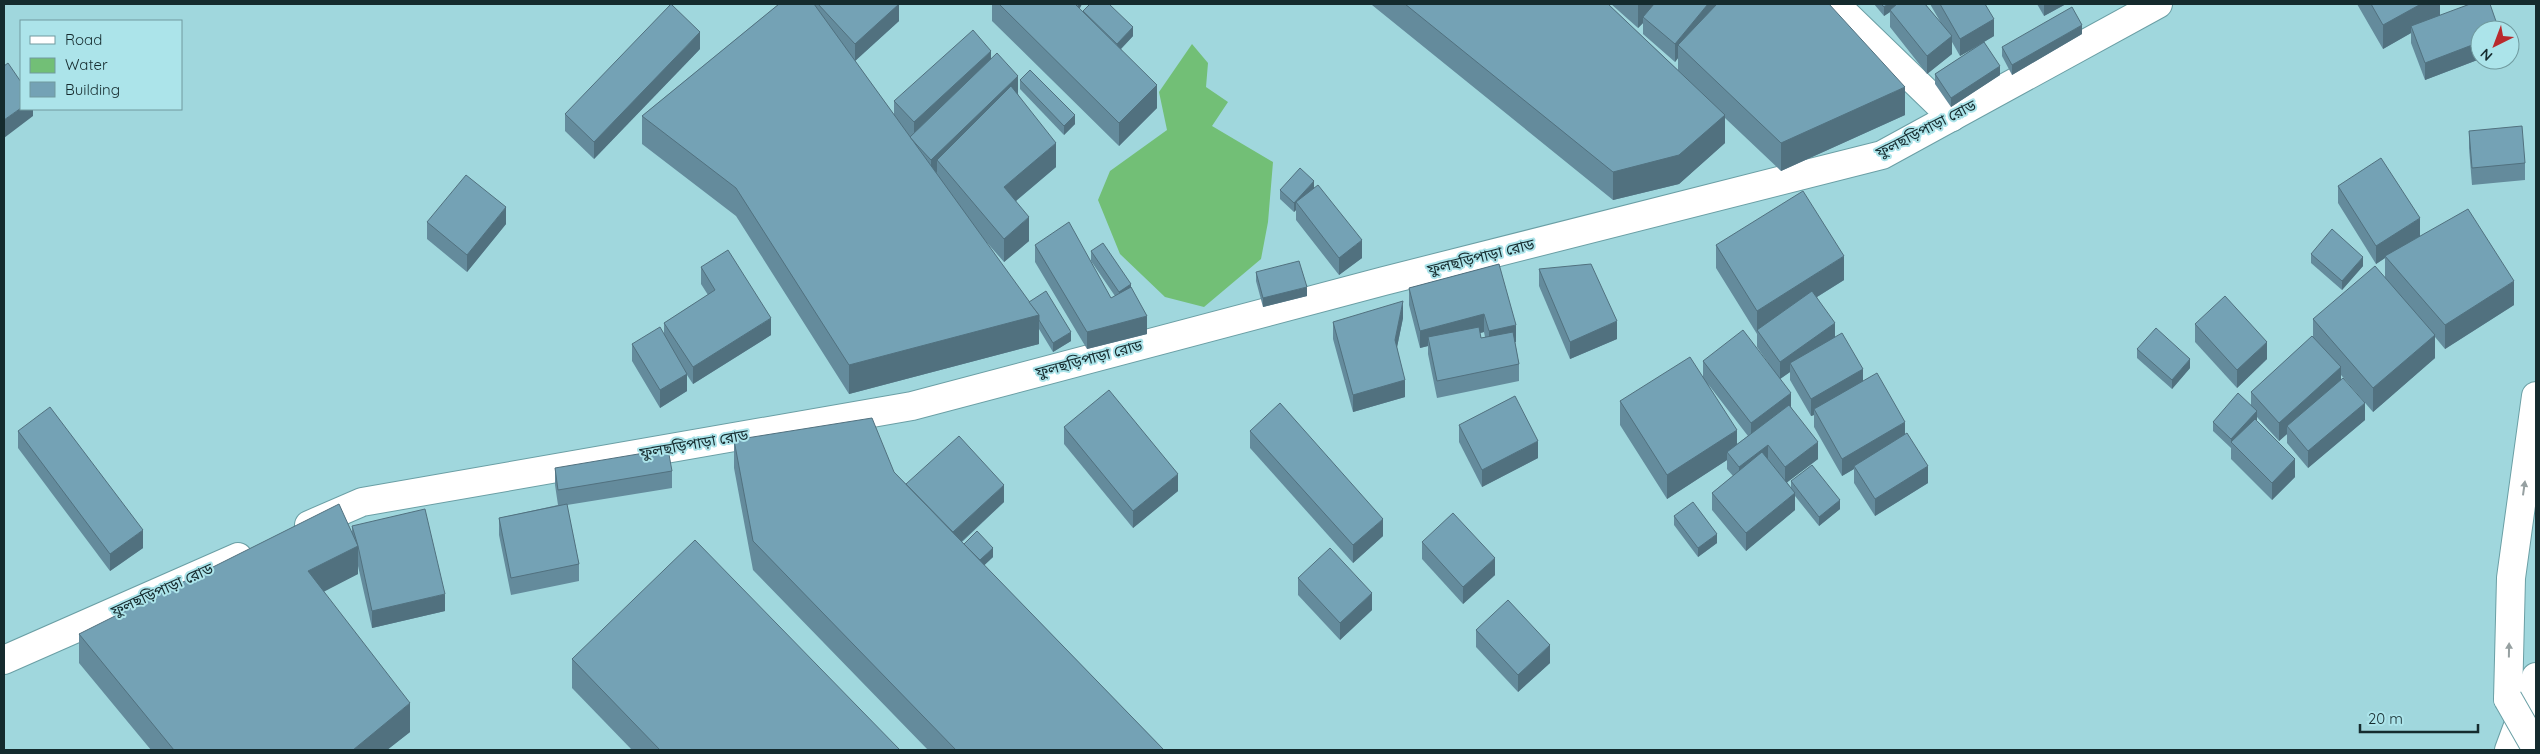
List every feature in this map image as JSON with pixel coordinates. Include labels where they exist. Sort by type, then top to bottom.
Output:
[{"type":"street","points":[[1835,4],[1952,117]]},
{"type":"street","name":"ফুলছড়িপাড়া রোড","points":[[290,534],[362,502],[912,406],[1384,281],[1882,155],[2158,4]]},
{"type":"street","points":[[2536,396],[2511,578],[2508,699],[2536,748]]},
{"type":"street","name":"ফুলছড়িপাড়া রোড","points":[[4,660],[264,545]]},
{"type":"street","points":[[2509,750],[2536,677]]},
{"type":"water","points":[[1192,44],[1208,63],[1206,87],[1228,102],[1212,126],[1273,162],[1268,222],[1261,259],[1204,307],[1165,297],[1120,254],[1098,200],[1110,171],[1167,130],[1159,92]]},
{"type":"building","points":[[671,4],[700,32],[594,142],[565,114]]},
{"type":"building","points":[[779,4],[814,4],[1039,315],[849,365],[736,188],[642,116]]},
{"type":"building","points":[[818,4],[899,4],[855,44]]},
{"type":"building","points":[[999,4],[1075,4],[1157,85],[1119,123]]},
{"type":"building","points":[[1090,4],[1109,4],[1133,27],[1117,44],[1083,11]]},
{"type":"building","points":[[1405,4],[1608,4],[1725,115],[1679,155],[1613,172]]},
{"type":"building","points":[[1654,4],[1708,4],[1675,44],[1643,17]]},
{"type":"building","points":[[1717,4],[1829,4],[1905,87],[1781,143],[1678,45]]},
{"type":"building","points":[[1897,4],[1925,4],[1952,36],[1927,56],[1890,10]]},
{"type":"building","points":[[1940,4],[1985,4],[1994,19],[1960,39]]},
{"type":"building","points":[[2371,4],[2421,4],[2383,25]]},
{"type":"building","points":[[2470,4],[2490,4],[2496,20],[2470,20],[2470,46],[2425,63],[2411,26]]},
{"type":"building","points":[[2072,7],[2082,25],[2012,65],[2002,47]]},
{"type":"building","points":[[973,30],[991,51],[914,122],[894,101]]},
{"type":"building","points":[[1984,42],[2000,66],[1951,98],[1935,74]]},
{"type":"building","points":[[997,53],[1018,76],[931,160],[910,137]]},
{"type":"building","points":[[8,63],[20,81],[20,109],[4,120],[4,66]]},
{"type":"building","points":[[1030,70],[1075,115],[1064,126],[1020,80]]},
{"type":"building","points":[[1011,86],[1056,143],[1004,187],[1029,217],[1004,239],[937,160]]},
{"type":"building","points":[[2522,126],[2525,163],[2472,168],[2469,131]]},
{"type":"building","points":[[2381,158],[2420,218],[2376,246],[2338,186]]},
{"type":"building","points":[[1300,168],[1314,181],[1294,203],[1280,190]]},
{"type":"building","points":[[466,175],[506,207],[467,255],[427,222]]},
{"type":"building","points":[[1318,185],[1362,240],[1339,258],[1296,202]]},
{"type":"building","points":[[1803,191],[1844,256],[1757,311],[1716,245]]},
{"type":"building","points":[[2468,209],[2514,281],[2445,325],[2385,256]]},
{"type":"building","points":[[1069,222],[1111,298],[1131,287],[1147,316],[1087,332],[1035,245]]},
{"type":"building","points":[[2332,229],[2363,257],[2342,281],[2311,254]]},
{"type":"building","points":[[1103,243],[1131,284],[1119,292],[1091,251]]},
{"type":"building","points":[[728,250],[771,318],[693,367],[664,323],[715,290],[701,267]]},
{"type":"building","points":[[1299,261],[1307,287],[1263,298],[1256,272]]},
{"type":"building","points":[[1499,264],[1516,325],[1489,331],[1484,314],[1420,331],[1409,288]]},
{"type":"building","points":[[1591,264],[1617,321],[1570,342],[1539,269]]},
{"type":"building","points":[[2375,266],[2435,335],[2373,388],[2313,319]]},
{"type":"building","points":[[1046,291],[1071,332],[1053,343],[1039,320],[1039,315],[1029,302]]},
{"type":"building","points":[[1812,291],[1835,323],[1780,362],[1757,330]]},
{"type":"building","points":[[2225,296],[2267,342],[2237,370],[2195,324]]},
{"type":"building","points":[[1403,301],[1395,340],[1405,380],[1353,395],[1333,322]]},
{"type":"building","points":[[660,327],[687,374],[660,390],[632,344]]},
{"type":"building","points":[[1479,327],[1481,338],[1513,332],[1519,364],[1437,381],[1428,337]]},
{"type":"building","points":[[2156,328],[2190,359],[2172,380],[2137,349]]},
{"type":"building","points":[[1743,330],[1791,393],[1751,423],[1703,361]]},
{"type":"building","points":[[1842,333],[1863,369],[1811,399],[1790,363]]},
{"type":"building","points":[[2312,336],[2341,367],[2279,423],[2251,392]]},
{"type":"building","points":[[1690,357],[1737,430],[1667,475],[1620,401]]},
{"type":"building","points":[[1877,373],[1905,422],[1842,459],[1814,409]]},
{"type":"building","points":[[2343,378],[2365,403],[2308,451],[2287,426]]},
{"type":"building","points":[[1109,390],[1178,474],[1133,511],[1064,427]]},
{"type":"building","points":[[2238,393],[2257,411],[2231,439],[2213,422]]},
{"type":"building","points":[[1515,396],[1538,441],[1482,470],[1459,425]]},
{"type":"building","points":[[1280,403],[1383,519],[1353,545],[1250,431]]},
{"type":"building","points":[[1789,405],[1818,442],[1785,467],[1768,445],[1739,467],[1727,452]]},
{"type":"building","points":[[50,407],[143,530],[110,554],[18,431]]},
{"type":"building","points":[[872,418],[894,472],[1164,750],[956,750],[753,541],[734,440]]},
{"type":"building","points":[[2255,419],[2295,459],[2272,483],[2231,442]]},
{"type":"building","points":[[1907,433],[1928,466],[1875,499],[1854,466]]},
{"type":"building","points":[[959,436],[1004,485],[953,532],[906,484]]},
{"type":"building","points":[[668,449],[672,471],[558,490],[555,468]]},
{"type":"building","points":[[1762,452],[1795,493],[1746,533],[1712,493]]},
{"type":"building","points":[[1812,465],[1840,500],[1819,517],[1791,481]]},
{"type":"building","points":[[1693,502],[1717,534],[1698,548],[1674,516]]},
{"type":"building","points":[[339,504],[358,546],[308,571],[410,703],[353,750],[174,750],[79,634]]},
{"type":"building","points":[[567,504],[579,564],[511,578],[499,518]]},
{"type":"building","points":[[425,509],[445,594],[372,611],[352,526]]},
{"type":"building","points":[[1453,513],[1495,558],[1463,587],[1422,542]]},
{"type":"building","points":[[977,531],[993,548],[980,560],[964,544]]},
{"type":"building","points":[[695,540],[900,750],[660,750],[572,659]]},
{"type":"building","points":[[1330,548],[1372,593],[1340,623],[1298,578]]},
{"type":"building","points":[[1508,600],[1550,645],[1518,675],[1476,630]]}]
